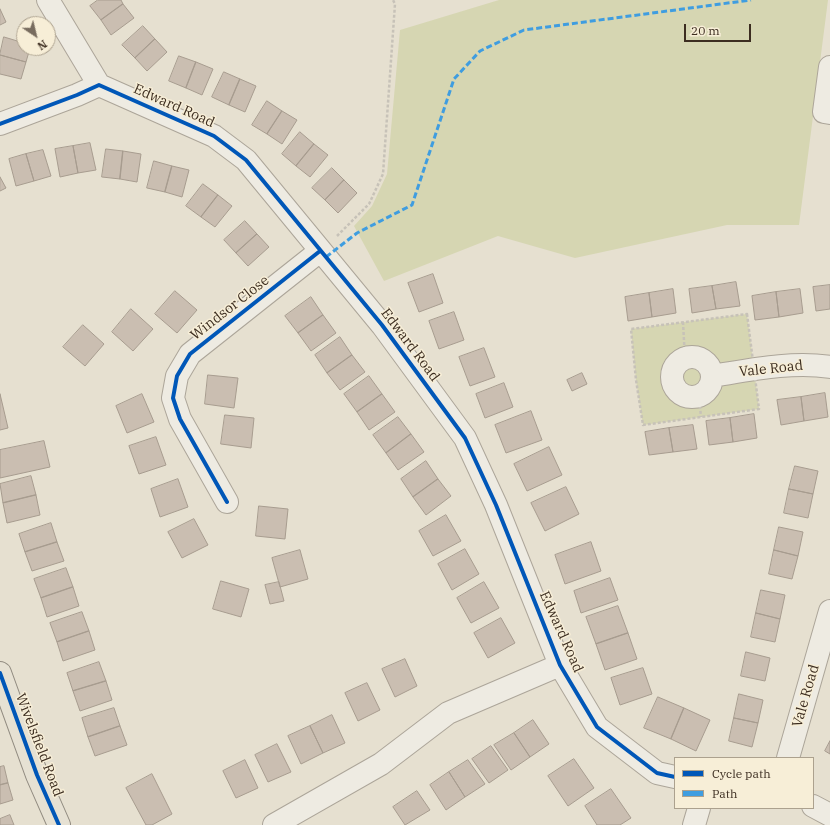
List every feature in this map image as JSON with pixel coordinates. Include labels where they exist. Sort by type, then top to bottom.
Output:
[{"type":"main road","name":"Wivelsfield Road","points":[[0,673],[37,775],[58,825]]},
{"type":"street","points":[[0,124],[77,95],[99,85],[48,0]]},
{"type":"street","points":[[830,67],[824,112],[830,113]]},
{"type":"street","name":"Edward Road","points":[[99,85],[214,136],[246,160],[382,325],[465,438],[496,505],[560,665],[597,727],[658,773],[674,777]]},
{"type":"street","name":"Windsor Close","points":[[227,502],[180,419],[173,398],[177,376],[190,354],[320,251]]},
{"type":"street","points":[[695,358],[701,360],[710,369],[712,376],[709,388],[700,407],[680,394],[673,383],[673,370],[677,364],[685,359],[695,358]]},
{"type":"street","name":"Vale Road","points":[[712,376],[754,369],[814,364],[830,367]]},
{"type":"street","name":"Vale Road","points":[[788,757],[830,611]]},
{"type":"street","name":"Edward Road","points":[[274,825],[381,764],[448,713],[560,665]]},
{"type":"street","points":[[814,807],[830,815]]},
{"type":"street","points":[[694,825],[699,809]]},
{"type":"path","points":[[320,251],[352,223],[370,204],[383,174],[395,4],[393,0]]},
{"type":"path","points":[[683,322],[685,359]]},
{"type":"green space","points":[[499,0],[828,0],[799,225],[727,225],[575,258],[498,236],[384,281],[354,226],[372,206],[387,174],[400,30]]},
{"type":"green space","points":[[747,314],[759,409],[643,425],[636,380],[631,329]]},
{"type":"building","points":[[98,0],[121,0],[123,4],[101,20],[90,6]]},
{"type":"building","points":[[123,4],[134,18],[111,35],[101,20]]},
{"type":"building","points":[[0,9],[6,22],[0,25]]},
{"type":"building","points":[[143,26],[155,39],[135,58],[122,45]]},
{"type":"building","points":[[4,37],[16,41],[16,56],[28,56],[26,62],[0,55]]},
{"type":"building","points":[[155,39],[167,52],[147,71],[135,58]]},
{"type":"building","points":[[0,55],[26,62],[21,79],[0,74]]},
{"type":"building","points":[[179,56],[196,62],[186,88],[169,81]]},
{"type":"building","points":[[196,62],[213,69],[202,95],[186,88]]},
{"type":"building","points":[[224,72],[240,79],[229,105],[212,97]]},
{"type":"building","points":[[240,79],[256,86],[245,112],[229,105]]},
{"type":"building","points":[[267,101],[282,111],[267,134],[252,125]]},
{"type":"building","points":[[282,111],[297,120],[282,144],[267,134]]},
{"type":"building","points":[[300,132],[314,144],[296,166],[282,154]]},
{"type":"building","points":[[90,143],[96,170],[78,173],[73,146]]},
{"type":"building","points":[[314,144],[328,155],[310,177],[296,166]]},
{"type":"building","points":[[73,146],[78,173],[60,177],[55,149]]},
{"type":"building","points":[[106,149],[123,151],[120,179],[102,177]]},
{"type":"building","points":[[43,150],[51,176],[34,181],[26,154]]},
{"type":"building","points":[[123,151],[141,154],[137,182],[120,179]]},
{"type":"building","points":[[26,154],[34,181],[16,186],[9,159]]},
{"type":"building","points":[[154,161],[172,166],[165,192],[147,188]]},
{"type":"building","points":[[172,166],[189,170],[182,197],[165,192]]},
{"type":"building","points":[[332,168],[344,180],[325,200],[312,188]]},
{"type":"building","points":[[0,177],[6,188],[0,191]]},
{"type":"building","points":[[344,180],[357,193],[338,213],[325,200]]},
{"type":"building","points":[[203,184],[218,195],[201,217],[186,206]]},
{"type":"building","points":[[218,195],[232,206],[215,227],[201,217]]},
{"type":"building","points":[[245,221],[257,234],[236,253],[224,240]]},
{"type":"building","points":[[257,234],[269,247],[248,266],[236,253]]},
{"type":"building","points":[[433,274],[443,303],[419,312],[408,283]]},
{"type":"building","points":[[736,282],[740,306],[716,309],[712,286]]},
{"type":"building","points":[[830,285],[830,309],[816,311],[813,287]]},
{"type":"building","points":[[712,286],[716,309],[692,313],[689,289]]},
{"type":"building","points":[[673,289],[676,313],[652,317],[649,293]]},
{"type":"building","points":[[800,289],[803,313],[779,317],[776,292]]},
{"type":"building","points":[[175,291],[197,310],[177,333],[155,314]]},
{"type":"building","points":[[776,292],[779,317],[755,320],[752,296]]},
{"type":"building","points":[[649,293],[652,317],[628,321],[625,297]]},
{"type":"building","points":[[311,297],[323,315],[298,333],[285,316]]},
{"type":"building","points":[[131,309],[153,329],[133,351],[112,332]]},
{"type":"building","points":[[454,312],[464,340],[439,349],[429,321]]},
{"type":"building","points":[[323,315],[336,333],[311,351],[298,333]]},
{"type":"building","points":[[83,325],[104,344],[85,366],[63,347]]},
{"type":"building","points":[[340,337],[352,355],[327,373],[315,355]]},
{"type":"building","points":[[484,348],[495,377],[470,386],[459,357]]},
{"type":"building","points":[[352,355],[365,372],[340,390],[327,373]]},
{"type":"building","points":[[582,373],[587,384],[572,391],[567,380]]},
{"type":"building","points":[[208,375],[238,378],[234,408],[205,404]]},
{"type":"building","points":[[369,376],[382,394],[357,412],[344,394]]},
{"type":"building","points":[[504,383],[513,407],[485,418],[476,394]]},
{"type":"building","points":[[825,393],[828,417],[804,421],[801,397]]},
{"type":"building","points":[[0,394],[8,428],[0,430]]},
{"type":"building","points":[[142,394],[154,422],[127,433],[116,406]]},
{"type":"building","points":[[382,394],[395,412],[369,430],[357,412]]},
{"type":"building","points":[[801,397],[804,421],[781,425],[777,400]]},
{"type":"building","points":[[531,411],[542,440],[506,453],[495,425]]},
{"type":"building","points":[[754,414],[757,438],[733,442],[730,418]]},
{"type":"building","points":[[225,415],[254,418],[251,448],[221,444]]},
{"type":"building","points":[[398,417],[411,434],[386,453],[373,435]]},
{"type":"building","points":[[730,418],[733,442],[709,445],[706,421]]},
{"type":"building","points":[[693,425],[697,449],[673,452],[669,428]]},
{"type":"building","points":[[669,428],[673,452],[649,455],[645,432]]},
{"type":"building","points":[[411,434],[424,452],[398,470],[386,453]]},
{"type":"building","points":[[156,437],[166,465],[139,474],[129,446]]},
{"type":"building","points":[[44,441],[50,467],[0,478],[0,450]]},
{"type":"building","points":[[549,447],[562,475],[527,491],[514,464]]},
{"type":"building","points":[[426,461],[438,479],[413,497],[401,479]]},
{"type":"building","points":[[795,466],[818,471],[813,494],[789,489]]},
{"type":"building","points":[[31,476],[36,495],[3,503],[0,484]]},
{"type":"building","points":[[178,479],[188,507],[160,517],[151,489]]},
{"type":"building","points":[[438,479],[451,496],[426,515],[413,497]]},
{"type":"building","points":[[566,487],[579,514],[545,531],[531,503]]},
{"type":"building","points":[[789,489],[813,494],[808,518],[784,513]]},
{"type":"building","points":[[36,495],[40,515],[7,523],[3,503]]},
{"type":"building","points":[[259,506],[288,509],[285,539],[256,536]]},
{"type":"building","points":[[446,515],[461,541],[433,556],[419,531]]},
{"type":"building","points":[[194,519],[208,545],[182,558],[168,532]]},
{"type":"building","points":[[51,523],[57,542],[25,552],[19,534]]},
{"type":"building","points":[[779,527],[803,532],[798,556],[774,550]]},
{"type":"building","points":[[57,542],[64,561],[32,571],[25,552]]},
{"type":"building","points":[[591,542],[601,571],[565,584],[555,555]]},
{"type":"building","points":[[465,549],[479,574],[452,590],[438,564]]},
{"type":"building","points":[[300,550],[308,579],[280,587],[272,558]]},
{"type":"building","points":[[774,550],[798,556],[792,579],[769,574]]},
{"type":"building","points":[[66,568],[73,587],[41,598],[34,579]]},
{"type":"building","points":[[610,578],[618,600],[581,613],[574,591]]},
{"type":"building","points":[[221,581],[249,589],[241,617],[213,609]]},
{"type":"building","points":[[279,582],[284,601],[270,604],[265,585]]},
{"type":"building","points":[[484,582],[499,608],[471,623],[457,598]]},
{"type":"building","points":[[73,587],[79,606],[47,617],[41,598]]},
{"type":"building","points":[[761,590],[785,595],[780,619],[756,613]]},
{"type":"building","points":[[618,606],[628,633],[596,644],[586,617]]},
{"type":"building","points":[[82,612],[89,631],[57,642],[50,623]]},
{"type":"building","points":[[756,613],[780,619],[775,642],[751,637]]},
{"type":"building","points":[[501,618],[515,643],[488,658],[474,633]]},
{"type":"building","points":[[89,631],[95,650],[63,661],[57,642]]},
{"type":"building","points":[[628,633],[637,659],[605,670],[596,644]]},
{"type":"building","points":[[746,652],[770,658],[765,681],[741,676]]},
{"type":"building","points":[[405,659],[417,686],[395,697],[382,669]]},
{"type":"building","points":[[99,662],[106,681],[73,691],[67,673]]},
{"type":"building","points":[[643,668],[652,694],[620,705],[611,678]]},
{"type":"building","points":[[106,681],[112,700],[80,711],[73,691]]},
{"type":"building","points":[[367,683],[380,710],[358,721],[345,693]]},
{"type":"building","points":[[739,694],[763,700],[758,723],[734,718]]},
{"type":"building","points":[[658,697],[684,708],[671,739],[644,728]]},
{"type":"building","points":[[114,708],[120,726],[88,737],[82,718]]},
{"type":"building","points":[[684,708],[710,720],[696,751],[671,739]]},
{"type":"building","points":[[332,715],[345,743],[323,753],[310,726]]},
{"type":"building","points":[[734,718],[758,723],[752,747],[729,741]]},
{"type":"building","points":[[533,720],[549,744],[530,757],[514,733]]},
{"type":"building","points":[[120,726],[127,745],[95,756],[88,737]]},
{"type":"building","points":[[310,726],[323,753],[301,764],[288,736]]},
{"type":"building","points":[[514,733],[530,757],[511,770],[494,745]]},
{"type":"building","points":[[830,741],[830,754],[825,751]]},
{"type":"building","points":[[277,744],[291,772],[268,782],[255,755]]},
{"type":"building","points":[[491,746],[508,770],[489,783],[472,759]]},
{"type":"building","points":[[574,759],[594,788],[568,806],[548,776]]},
{"type":"building","points":[[245,760],[258,788],[236,798],[223,771]]},
{"type":"building","points":[[468,760],[485,784],[465,797],[449,772]]},
{"type":"building","points":[[4,766],[8,783],[0,785],[0,767]]},
{"type":"building","points":[[449,772],[465,797],[446,810],[430,785]]},
{"type":"building","points":[[152,774],[172,814],[152,825],[146,825],[126,788]]},
{"type":"building","points":[[8,783],[13,800],[0,804],[0,785]]},
{"type":"building","points":[[611,789],[631,818],[620,825],[597,825],[585,806]]},
{"type":"building","points":[[417,791],[430,810],[405,825],[393,807]]},
{"type":"building","points":[[10,815],[14,825],[0,825],[0,819]]},
{"type":"marked path","points":[[326,257],[357,233],[412,205],[454,79],[480,51],[524,30],[751,0]]},
{"type":"cycle path","points":[[0,124],[77,95],[99,85],[214,136],[246,160],[382,325],[465,438],[496,505],[560,665],[597,727],[657,773],[674,777]]},
{"type":"cycle path","points":[[227,502],[180,419],[173,398],[177,376],[190,354],[320,251]]},
{"type":"cycle path","points":[[0,673],[37,775],[59,825]]}]
